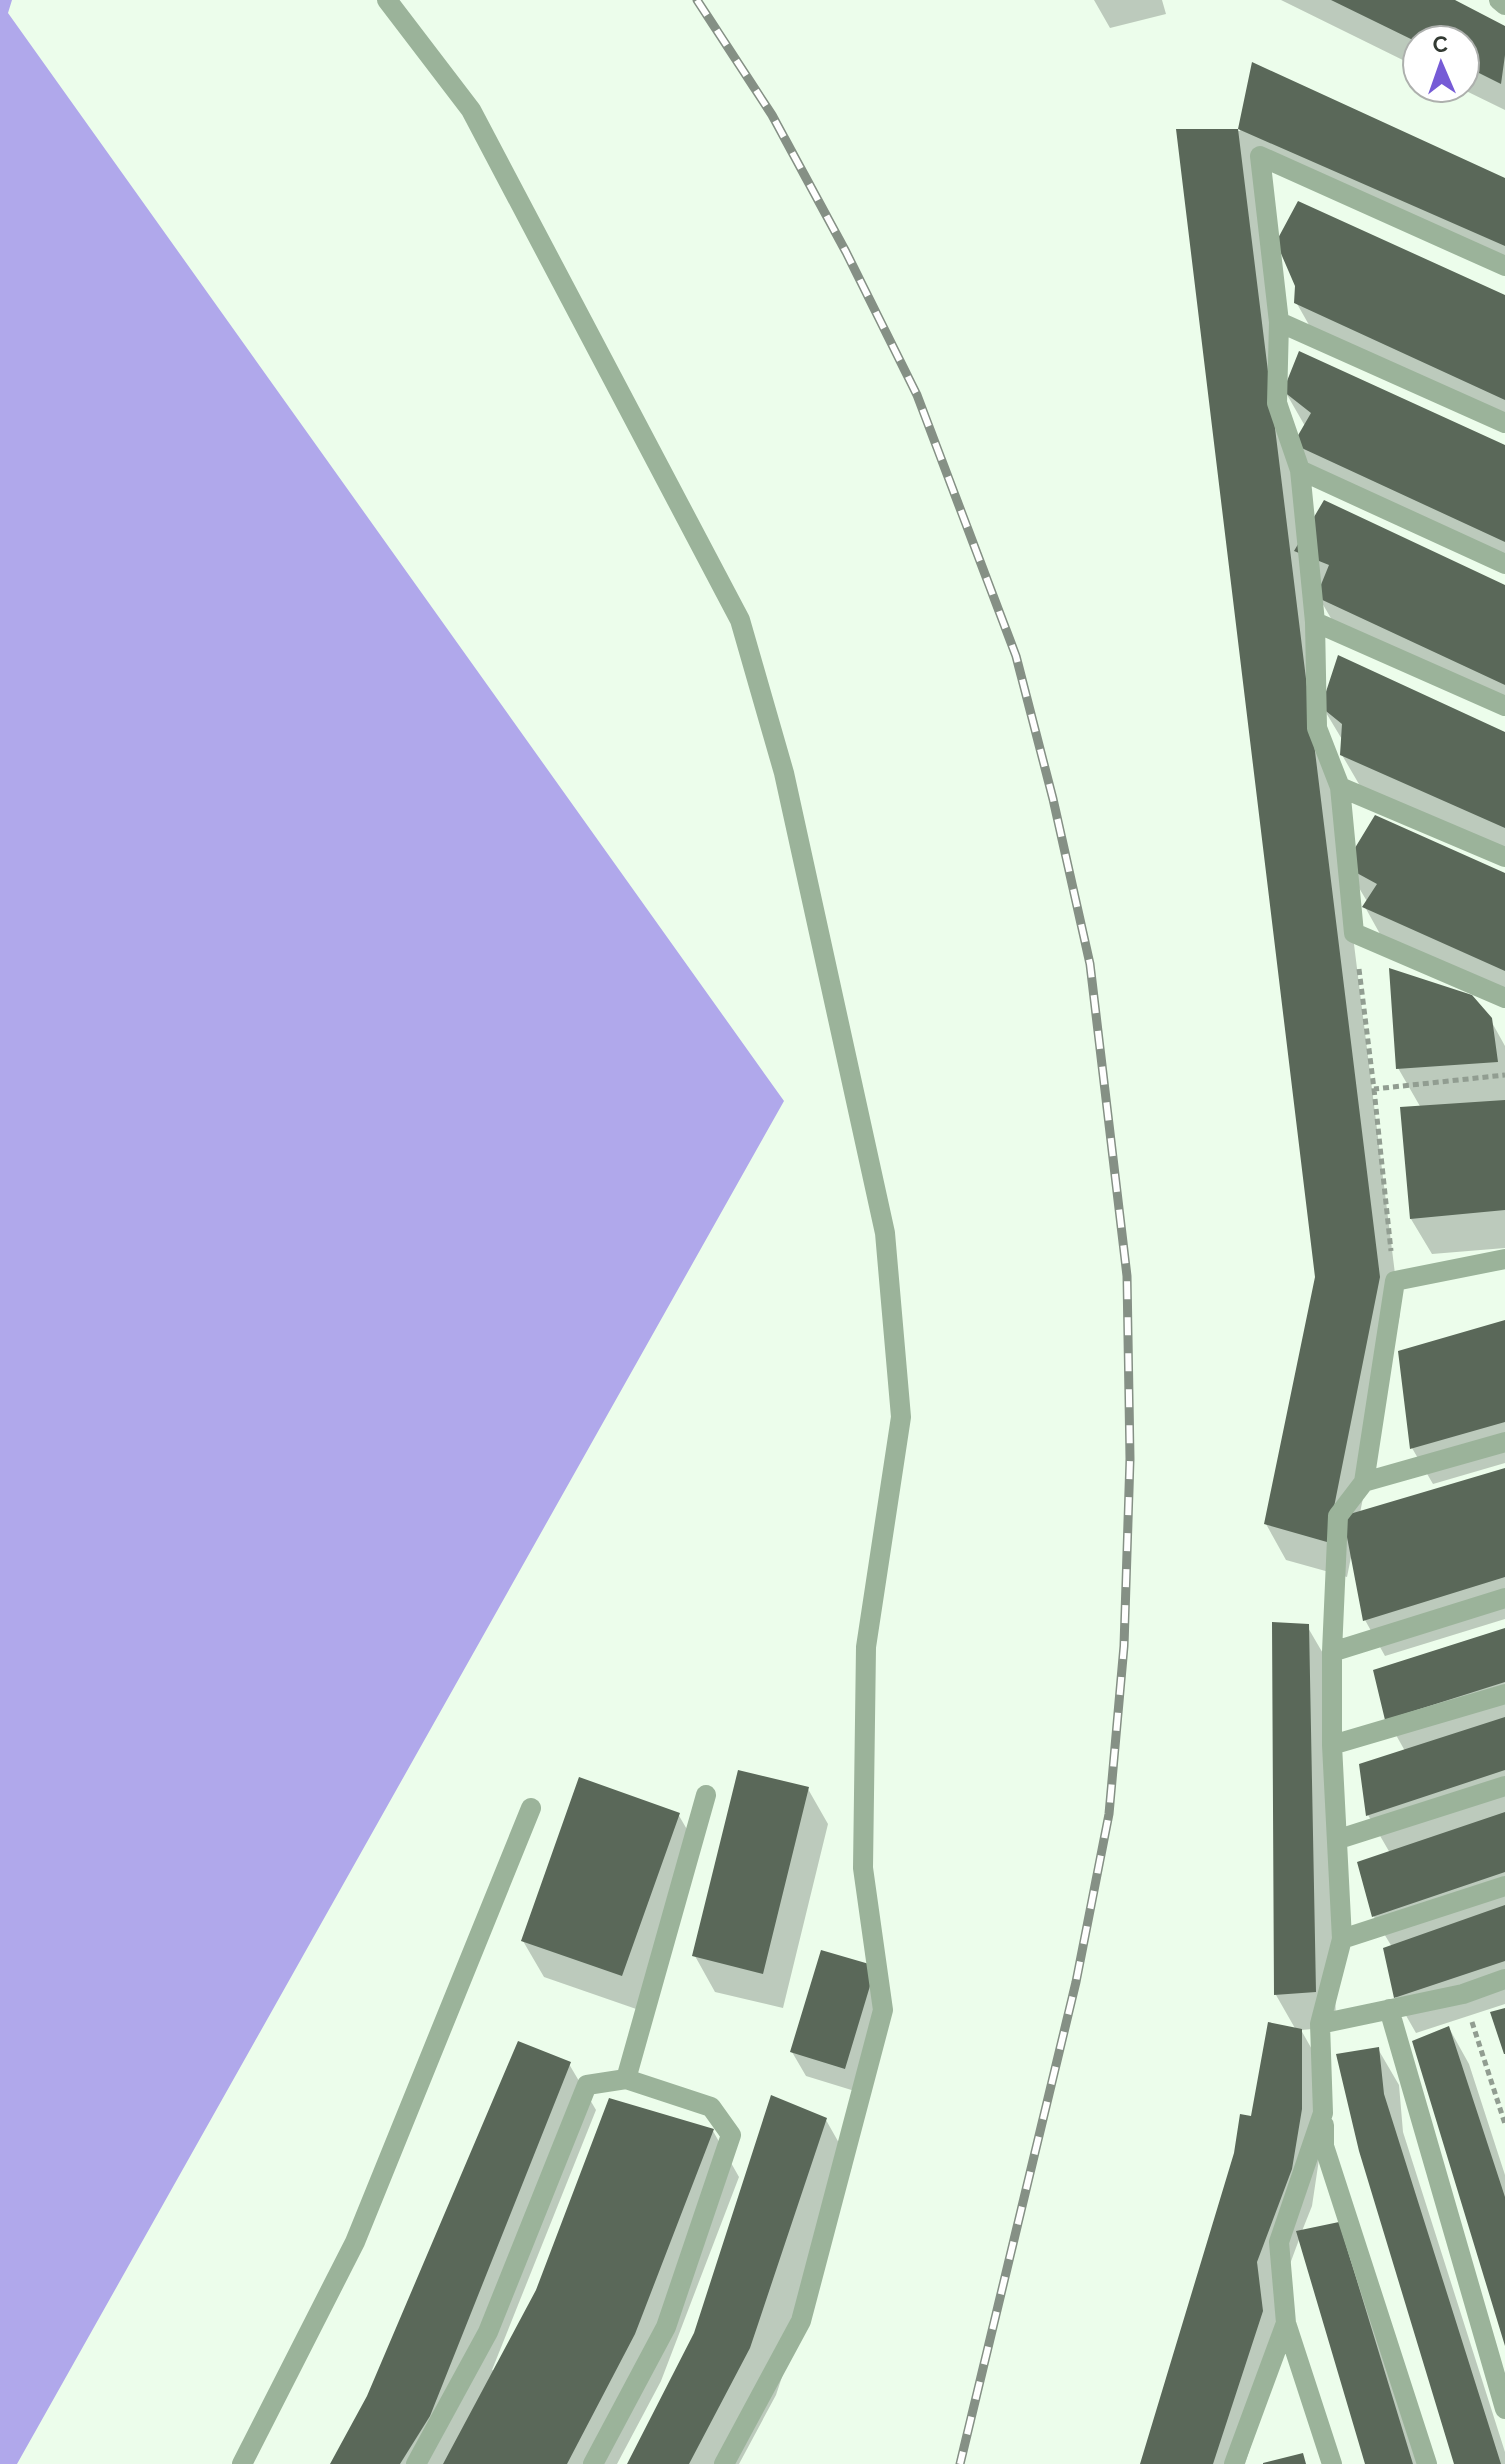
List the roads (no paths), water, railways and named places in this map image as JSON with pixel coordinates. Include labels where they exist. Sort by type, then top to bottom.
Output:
[{"type":"lane","points":[[387,0],[471,110],[740,620],[784,773],[885,1233],[901,1417],[866,1647],[863,1868],[883,2010],[801,2321],[724,2464]]},
{"type":"lane","points":[[1499,0],[1505,5]]},
{"type":"lane","points":[[1505,266],[1260,156],[1279,322],[1277,403],[1300,470],[1315,622],[1317,728],[1340,787],[1354,933],[1505,998]]},
{"type":"lane","points":[[1279,322],[1505,423]]},
{"type":"lane","points":[[1300,470],[1505,564]]},
{"type":"lane","points":[[1315,622],[1505,706]]},
{"type":"lane","points":[[1340,787],[1505,857]]},
{"type":"lane","points":[[1427,2464],[1324,2146],[1320,2024],[1342,1939],[1332,1745],[1332,1652],[1338,1516],[1364,1482],[1395,1281],[1505,1259]]},
{"type":"lane","points":[[1364,1482],[1505,1442]]},
{"type":"lane","points":[[1332,1652],[1505,1598]]},
{"type":"lane","points":[[1332,1745],[1505,1694]]},
{"type":"lane","points":[[1339,1839],[1505,1786]]},
{"type":"lane","points":[[626,2079],[706,1795]]},
{"type":"lane","points":[[242,2464],[355,2242],[531,1808]]},
{"type":"lane","points":[[1342,1939],[1505,1886]]},
{"type":"lane","points":[[1320,2024],[1463,1994],[1505,1979]]},
{"type":"lane","points":[[1389,2009],[1505,2409]]},
{"type":"lane","points":[[416,2464],[488,2332],[587,2085],[626,2079],[711,2107],[731,2135],[666,2327],[593,2464]]},
{"type":"lane","points":[[1323,2113],[1279,2242],[1286,2323],[1332,2464]]},
{"type":"lane","points":[[1234,2464],[1286,2323]]},
{"type":"railway","points":[[697,0],[772,115],[846,252],[917,395],[1016,656],[1053,799],[1090,964],[1127,1276],[1130,1459],[1124,1646],[1109,1814],[1076,1982],[960,2464]]}]
